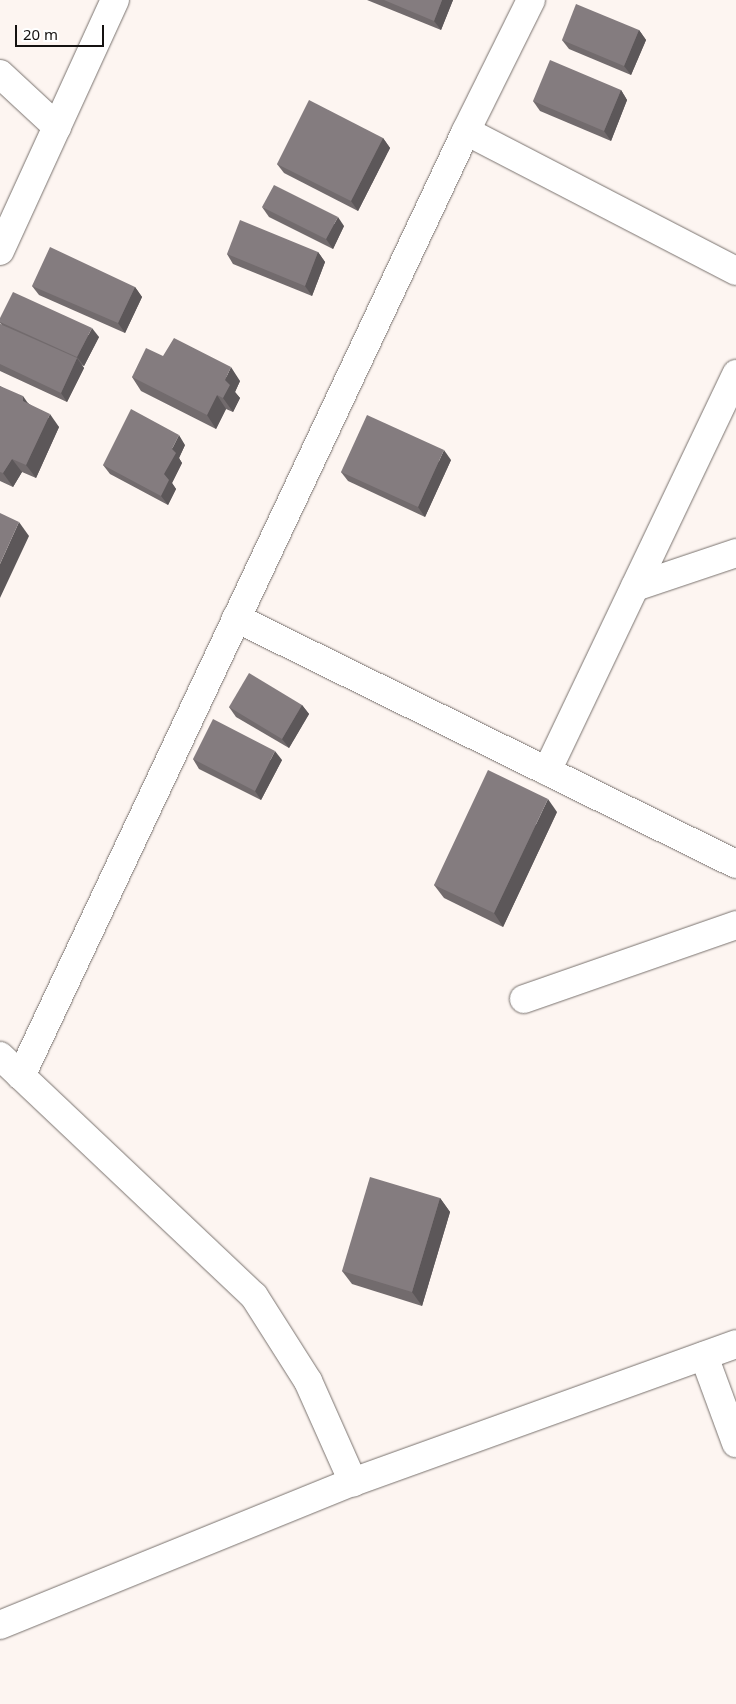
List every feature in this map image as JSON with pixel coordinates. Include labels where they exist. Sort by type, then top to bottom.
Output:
[{"type":"street","points":[[0,251],[115,0]]},
{"type":"street","points":[[21,1076],[466,131],[531,0]]},
{"type":"street","points":[[0,74],[57,127]]},
{"type":"street","points":[[466,131],[736,271]]},
{"type":"street","points":[[547,771],[736,374]]},
{"type":"street","points":[[635,587],[736,553]]},
{"type":"street","points":[[236,618],[736,864]]},
{"type":"street","points":[[524,999],[736,925]]},
{"type":"street","points":[[0,1056],[254,1296],[308,1381],[353,1482]]},
{"type":"street","points":[[0,1625],[353,1482],[736,1344]]},
{"type":"street","points":[[704,1356],[736,1443]]},
{"type":"building","points":[[384,0],[442,0],[434,21]]},
{"type":"building","points":[[576,4],[639,30],[624,66],[562,40]]},
{"type":"building","points":[[550,60],[621,90],[604,131],[533,101]]},
{"type":"building","points":[[309,100],[383,138],[351,201],[277,164]]},
{"type":"building","points":[[274,185],[338,217],[326,239],[262,207]]},
{"type":"building","points":[[240,220],[318,252],[305,286],[227,254]]},
{"type":"building","points":[[50,247],[135,287],[118,323],[32,286]]},
{"type":"building","points":[[13,292],[92,328],[77,357],[0,322],[0,318]]},
{"type":"building","points":[[0,324],[77,358],[61,393],[0,364]]},
{"type":"building","points":[[174,338],[231,367],[225,380],[230,385],[223,398],[217,395],[207,415],[132,377],[146,348],[163,356]]},
{"type":"building","points":[[0,386],[23,396],[23,401],[50,414],[26,465],[12,459],[3,473],[0,472]]},
{"type":"building","points":[[131,409],[179,435],[172,449],[176,453],[164,474],[169,480],[161,496],[103,465]]},
{"type":"building","points":[[367,415],[444,450],[418,507],[341,472]]},
{"type":"building","points":[[0,513],[19,522],[0,564]]},
{"type":"building","points":[[249,673],[302,705],[282,739],[229,707]]},
{"type":"building","points":[[213,719],[275,751],[255,791],[193,759]]},
{"type":"building","points":[[488,770],[548,799],[494,913],[434,885]]},
{"type":"building","points":[[370,1177],[440,1198],[412,1292],[342,1271]]}]
